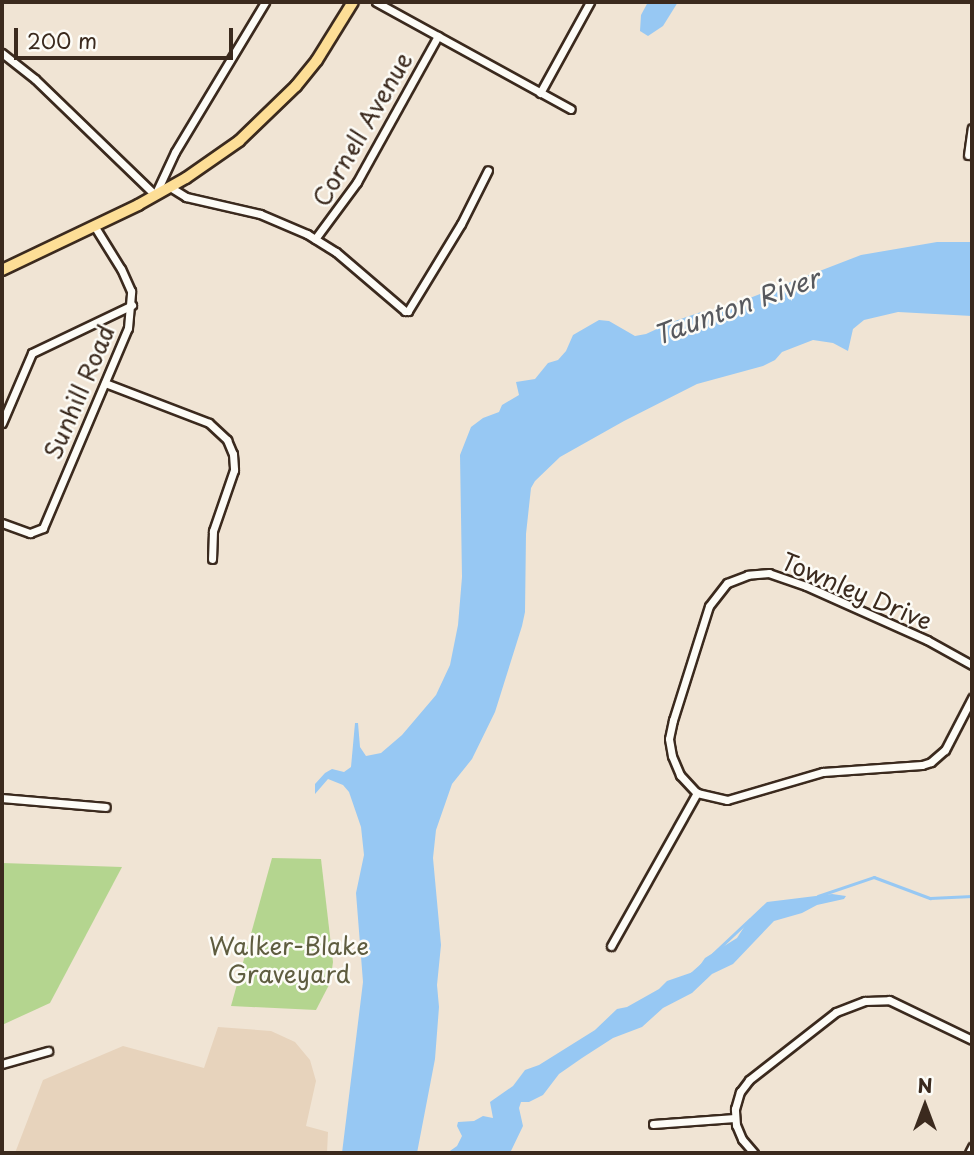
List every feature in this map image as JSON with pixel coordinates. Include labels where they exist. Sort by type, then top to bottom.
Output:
[{"type":"main road","points":[[2,270],[95,227],[215,160],[262,121],[317,60],[353,2]]},
{"type":"street","points":[[2,53],[37,81],[155,195],[175,152],[265,2]]},
{"type":"street","points":[[376,2],[571,109]]},
{"type":"street","points":[[540,93],[590,2]]},
{"type":"street","name":"Cornell Avenue","points":[[316,239],[357,182],[438,36]]},
{"type":"street","points":[[968,155],[972,128]]},
{"type":"street","points":[[170,187],[186,198],[260,214],[316,239],[408,311],[461,224],[488,170]]},
{"type":"street","name":"Sunhill Road","points":[[2,523],[37,532],[44,525],[124,339],[132,305],[127,280],[95,227]]},
{"type":"street","points":[[2,423],[32,353],[132,305]]},
{"type":"street","points":[[106,383],[209,424],[227,440],[233,454],[234,470],[213,531],[212,559]]},
{"type":"street","name":"Townley Drive","points":[[696,793],[674,765],[671,731],[709,606],[721,588],[733,580],[752,574],[777,575],[927,640],[972,665]]},
{"type":"street","points":[[611,946],[696,793],[717,799],[735,800],[823,772],[931,762],[951,742],[972,698]]},
{"type":"street","points":[[2,798],[106,807]]},
{"type":"street","points":[[754,1153],[742,1139],[735,1118],[737,1099],[749,1080],[823,1020],[855,1004],[881,999],[896,1002],[972,1040]]},
{"type":"street","points":[[2,1064],[48,1051]]},
{"type":"street","points":[[653,1124],[735,1118]]},
{"type":"street","points":[[969,1153],[972,1147]]},
{"type":"shaded area","points":[[218,1027],[271,1031],[295,1042],[310,1060],[316,1081],[306,1126],[328,1132],[327,1153],[15,1153],[43,1080],[123,1046],[204,1068]]},
{"type":"green space","name":"Walker-Blake Graveyard","points":[[272,858],[321,859],[333,962],[330,983],[316,1010],[231,1006]]},
{"type":"green space","points":[[2,863],[122,867],[50,1003],[2,1025]]},
{"type":"water","points":[[648,2],[678,2],[663,26],[648,36],[640,31],[641,15]]},
{"type":"water","name":"Taunton River","points":[[937,242],[972,242],[972,316],[898,312],[864,320],[853,329],[848,351],[833,343],[813,340],[782,352],[775,360],[763,366],[697,384],[560,457],[535,481],[531,488],[526,534],[525,612],[522,626],[495,712],[472,759],[452,784],[436,830],[433,858],[441,945],[437,985],[439,1007],[435,1059],[417,1153],[342,1153],[363,982],[356,893],[364,855],[361,827],[349,792],[343,785],[328,779],[315,794],[315,784],[332,769],[344,772],[351,767],[355,723],[358,723],[360,747],[366,756],[381,753],[402,735],[436,695],[450,665],[458,625],[462,577],[460,455],[471,427],[483,418],[499,412],[502,405],[519,395],[516,382],[535,379],[548,363],[558,360],[566,351],[573,335],[599,320],[609,321],[635,336],[646,334],[701,312],[716,311],[861,255]]},
{"type":"water","points":[[832,894],[846,896],[844,899],[817,905],[802,913],[774,921],[733,964],[712,974],[692,993],[663,1008],[642,1027],[613,1038],[582,1058],[559,1074],[543,1095],[529,1102],[521,1102],[519,1108],[523,1126],[510,1153],[447,1153],[457,1146],[462,1136],[458,1122],[474,1121],[483,1116],[493,1118],[490,1102],[513,1086],[525,1070],[539,1065],[595,1030],[617,1009],[627,1007],[659,989],[667,981],[696,971],[705,958],[737,938],[750,918],[767,902]]},
{"type":"waterway","points":[[818,896],[874,877],[930,898],[972,896]]},
{"type":"waterway","points":[[713,954],[749,920]]},
{"type":"waterway","points":[[690,975],[701,965]]}]
